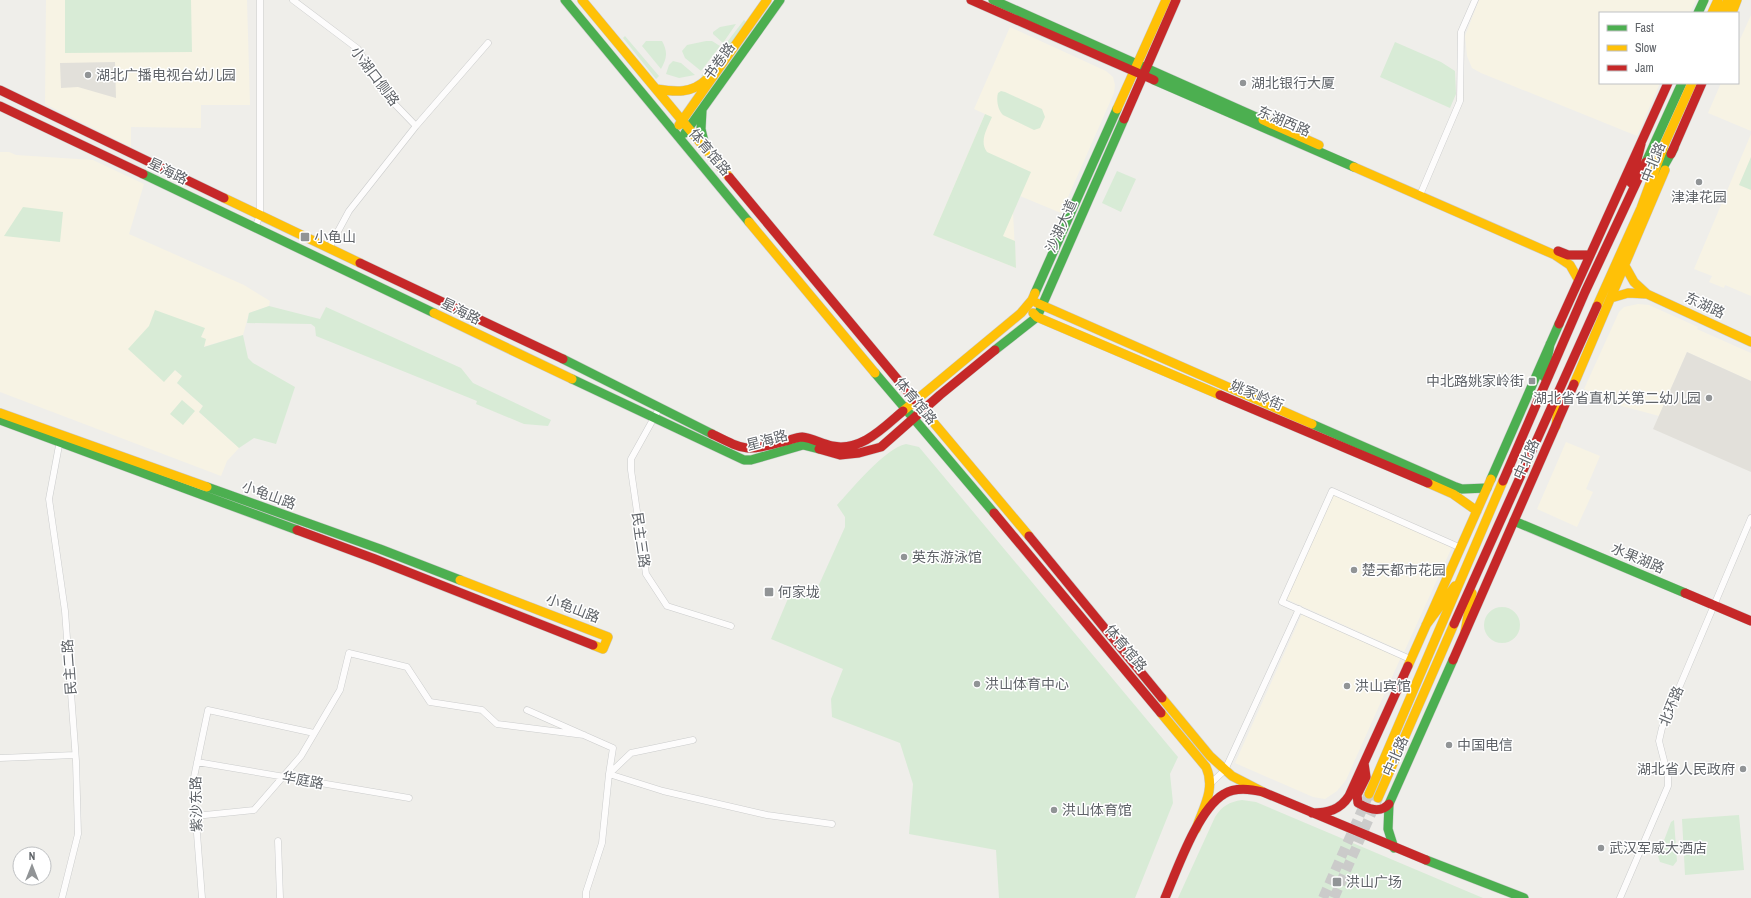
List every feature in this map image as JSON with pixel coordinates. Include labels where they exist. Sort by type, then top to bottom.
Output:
[{"type":"main road","name":"体育馆路","points":[[565,0],[913,420],[988,506],[1206,766],[1210,773],[1211,783]]},
{"type":"main road","name":"体育馆路","points":[[582,0],[923,411],[999,500],[1210,756],[1237,779],[1262,792]]},
{"type":"main road","name":"书卷路","points":[[678,135],[716,72],[766,0]]},
{"type":"main road","name":"书卷路","points":[[685,125],[702,110],[780,0]]},
{"type":"main road","name":"东湖西路","points":[[971,0],[1140,69]]},
{"type":"main road","name":"东湖西路","points":[[993,0],[1140,69],[1421,193],[1557,251],[1568,255],[1589,255]]},
{"type":"main road","name":"沙湖大道","points":[[913,420],[1037,316],[1140,69],[1166,0]]},
{"type":"main road","name":"沙湖大道","points":[[904,409],[1021,313],[1029,303],[1140,69],[1176,0]]},
{"type":"main road","points":[[1698,12],[1704,0]]},
{"type":"main road","points":[[1712,12],[1718,0]]},
{"type":"main road","points":[[1722,12],[1728,0]]},
{"type":"main road","points":[[1732,12],[1737,0]]},
{"type":"main road","points":[[656,89],[676,92],[692,90],[701,86],[708,77],[716,72]]},
{"type":"main road","name":"中北路","points":[[1312,813],[1332,811],[1342,806],[1348,798],[1461,548],[1578,279],[1668,84]]},
{"type":"main road","name":"中北路","points":[[1378,798],[1475,575],[1641,208],[1661,141],[1682,84]]},
{"type":"main road","name":"中北路","points":[[1369,794],[1626,202],[1691,84]]},
{"type":"main road","name":"中北路","points":[[1394,848],[1388,828],[1389,804],[1556,426],[1702,84]]},
{"type":"main road","name":"星海路","points":[[0,90],[120,150],[260,215],[660,407],[734,445],[752,450],[802,437],[833,446],[850,446],[871,438],[904,409]]},
{"type":"main road","name":"星海路","points":[[0,106],[744,460],[751,460],[804,445],[840,455],[859,454],[887,443],[913,420]]},
{"type":"main road","points":[[702,110],[701,129],[706,149]]},
{"type":"main road","points":[[1626,202],[1641,144]]},
{"type":"main road","points":[[1641,208],[1674,148]]},
{"type":"main road","name":"东湖西路","points":[[1421,193],[1562,258],[1570,265],[1578,279]]},
{"type":"main road","name":"东湖路","points":[[1625,266],[1628,275],[1634,283],[1647,294],[1751,342]]},
{"type":"main road","name":"东湖路","points":[[1611,298],[1628,293],[1647,294]]},
{"type":"main road","name":"姚家岭街","points":[[1029,303],[1042,304],[1456,487],[1462,489],[1487,488]]},
{"type":"main road","name":"姚家岭街","points":[[1029,303],[1037,316],[1453,494],[1477,511]]},
{"type":"main road","points":[[1542,393],[1550,344]]},
{"type":"main road","points":[[1556,426],[1560,389]]},
{"type":"main road","name":"小龟山路","points":[[0,413],[60,439],[375,559],[603,649],[608,637],[380,549],[60,439],[0,420]]},
{"type":"main road","name":"水果湖路","points":[[1514,521],[1751,621]]},
{"type":"main road","points":[[1426,625],[1465,571]]},
{"type":"main road","points":[[1464,632],[1475,575]]},
{"type":"main road","points":[[1364,763],[1366,776],[1358,795],[1358,803],[1371,809],[1378,810],[1385,808],[1389,804]]},
{"type":"main road","points":[[1165,898],[1196,829],[1211,783]]},
{"type":"main road","points":[[1196,829],[1212,805],[1222,794],[1243,789],[1262,792],[1394,848],[1524,898]]},
{"type":"main road","points":[[1493,887],[1504,898]]},
{"type":"street","points":[[255,228],[260,215],[260,0]]},
{"type":"street","name":"小湖口侧路","points":[[293,0],[358,49],[386,96],[416,126]]},
{"type":"street","points":[[1421,193],[1460,101],[1461,32],[1475,0]]},
{"type":"street","points":[[329,248],[349,211],[416,126],[488,43]]},
{"type":"street","name":"民主三路","points":[[660,407],[631,459],[632,477],[646,574],[667,606],[731,626]]},
{"type":"street","name":"民主二路","points":[[60,439],[49,499],[65,611],[75,755],[78,834],[62,898]]},
{"type":"street","points":[[1410,659],[1282,602],[1332,491],[1461,548]]},
{"type":"street","name":"北环路","points":[[1620,898],[1668,786],[1668,776],[1659,741],[1662,728],[1713,604],[1751,518]]},
{"type":"street","points":[[1211,783],[1225,770],[1299,609]]},
{"type":"street","points":[[195,816],[254,810],[301,756],[340,690],[349,653],[407,667],[430,702],[482,710],[497,724],[584,735]]},
{"type":"street","name":"紫沙东路","points":[[202,898],[193,782],[208,710],[314,733]]},
{"type":"street","points":[[527,710],[613,748],[608,774],[602,843],[586,892],[586,898]]},
{"type":"street","points":[[608,774],[631,753],[693,740]]},
{"type":"street","points":[[0,758],[75,755]]},
{"type":"street","name":"华庭路","points":[[197,762],[409,798]]},
{"type":"street","points":[[608,774],[663,791],[767,815],[832,824]]},
{"type":"street","points":[[278,841],[280,898]]},
{"type":"shaded area","points":[[46,0],[247,0],[250,105],[201,105],[201,128],[131,127],[131,147],[45,104]]},
{"type":"shaded area","points":[[1479,0],[1696,0],[1690,12],[1599,12],[1599,84],[1660,84],[1637,136],[1472,68],[1467,56],[1465,36]]},
{"type":"shaded area","points":[[1751,15],[1751,131],[1708,113],[1721,84],[1739,84],[1739,42]]},
{"type":"shaded area","points":[[1010,27],[1106,71],[1113,77],[1115,85],[1114,93],[1061,213],[1020,196],[1013,213],[1016,268],[933,235],[985,114],[974,109]]},
{"type":"shaded area","name":"湖北广播电视台幼儿园","points":[[115,62],[116,98],[78,87],[61,88],[60,63]]},
{"type":"shaded area","points":[[1751,134],[1751,296],[1725,285],[1724,288],[1709,282],[1712,276],[1694,269]]},
{"type":"shaded area","points":[[0,152],[9,152],[16,155],[93,160],[144,184],[129,234],[244,285],[270,301],[269,306],[249,313],[243,335],[176,355],[175,370],[183,377],[177,383],[203,406],[199,412],[239,448],[227,461],[221,476],[0,392]]},
{"type":"shaded area","points":[[1638,304],[1649,305],[1698,327],[1697,329],[1751,353],[1751,381],[1687,352],[1659,416],[1622,406],[1584,389],[1619,312],[1624,307]]},
{"type":"shaded area","name":"湖北省省直机关第二幼儿园","points":[[1687,352],[1751,381],[1751,472],[1653,429]]},
{"type":"shaded area","points":[[1566,442],[1600,456],[1586,489],[1593,492],[1577,527],[1537,509]]},
{"type":"shaded area","name":"楚天都市花园","points":[[1334,494],[1452,547],[1404,652],[1286,599]]},
{"type":"shaded area","points":[[1302,614],[1401,657],[1346,780],[1337,791],[1325,799],[1313,797],[1235,763]]},
{"type":"green space","points":[[65,0],[191,0],[192,52],[65,53]]},
{"type":"green space","points":[[744,20],[747,23],[705,78],[701,76]]},
{"type":"green space","points":[[736,24],[723,43],[713,34],[713,32],[720,27]]},
{"type":"green space","points":[[625,36],[659,76],[656,79],[623,38]]},
{"type":"green space","points":[[646,41],[662,41],[666,55],[665,62],[661,69],[642,46]]},
{"type":"green space","points":[[712,41],[720,46],[701,71],[685,58],[682,51],[687,45]]},
{"type":"green space","points":[[1395,42],[1441,62],[1455,71],[1456,94],[1450,108],[1380,77]]},
{"type":"green space","points":[[673,61],[681,63],[695,75],[679,78],[666,74],[669,65]]},
{"type":"green space","points":[[1001,91],[1042,109],[1045,117],[1040,128],[1034,130],[1003,115],[997,102],[998,93]]},
{"type":"green space","points":[[985,114],[992,117],[984,139],[987,152],[1031,172],[1003,236],[1015,241],[1016,268],[933,235]]},
{"type":"green space","points":[[1751,157],[1751,190],[1739,185]]},
{"type":"green space","points":[[1117,171],[1136,179],[1121,212],[1102,203]]},
{"type":"green space","points":[[23,207],[63,212],[60,242],[4,236]]},
{"type":"green space","points":[[269,306],[320,319],[326,307],[461,368],[473,383],[551,420],[548,426],[524,424],[476,404],[477,401],[316,336],[315,327],[311,324],[247,323],[249,313]]},
{"type":"green space","points":[[155,310],[205,328],[201,337],[206,339],[204,347],[243,335],[248,358],[253,363],[295,387],[276,444],[254,438],[239,448],[199,412],[203,406],[177,383],[182,376],[175,370],[164,382],[128,349],[149,326]]},
{"type":"green space","points":[[182,400],[195,411],[183,425],[170,414]]},
{"type":"green space","name":"洪山体育中心","points":[[906,444],[919,447],[1178,757],[1170,774],[1173,803],[1135,898],[999,898],[996,850],[909,834],[913,784],[900,743],[832,717],[831,699],[843,669],[771,639],[792,589],[813,598],[845,527],[845,517],[837,505],[888,453],[897,447]]},
{"type":"green space","points":[[1502,607],[1512,610],[1517,615],[1520,625],[1517,635],[1512,640],[1502,643],[1492,640],[1487,635],[1484,625],[1487,615],[1492,610]]},
{"type":"green space","name":"洪山广场","points":[[1242,800],[1256,802],[1483,898],[1178,898],[1215,817],[1226,805]]},
{"type":"green space","points":[[1739,815],[1744,870],[1685,875],[1682,819]]},
{"type":"green space","points":[[1674,820],[1677,861],[1673,866],[1660,862],[1658,856],[1671,822]]},
{"type":"tunnel","points":[[1323,898],[1369,794]]},
{"type":"tunnel","points":[[1334,898],[1378,798]]},
{"type":"traffic: fast","points":[[565,0],[749,222]]},
{"type":"traffic: fast","points":[[685,133],[780,0]]},
{"type":"traffic: fast","points":[[993,0],[1263,120]]},
{"type":"traffic: fast","points":[[1698,12],[1704,0]]},
{"type":"traffic: fast","points":[[1154,80],[1354,167]]},
{"type":"traffic: fast","points":[[1646,162],[1682,84]]},
{"type":"traffic: fast","points":[[1035,293],[1117,109]]},
{"type":"traffic: fast","points":[[702,110],[701,129],[705,146]]},
{"type":"traffic: fast","points":[[995,350],[1037,317],[1124,119]]},
{"type":"traffic: fast","points":[[1657,178],[1674,148]]},
{"type":"traffic: fast","points":[[143,174],[434,313]]},
{"type":"traffic: fast","points":[[1491,479],[1559,324]]},
{"type":"traffic: fast","points":[[1544,377],[1550,344]]},
{"type":"traffic: fast","points":[[563,359],[712,434]]},
{"type":"traffic: fast","points":[[875,373],[994,513]]},
{"type":"traffic: fast","points":[[572,379],[744,460],[751,460],[803,445],[819,449]]},
{"type":"traffic: fast","points":[[0,420],[297,530]]},
{"type":"traffic: fast","points":[[1312,424],[1456,487],[1462,489],[1487,488]]},
{"type":"traffic: fast","points":[[207,487],[380,549],[460,580]]},
{"type":"traffic: fast","points":[[1514,521],[1685,593]]},
{"type":"traffic: fast","points":[[1394,848],[1388,829],[1389,804],[1453,660]]},
{"type":"traffic: fast","points":[[1426,860],[1524,898]]},
{"type":"traffic: slow","points":[[582,0],[729,177]]},
{"type":"traffic: slow","points":[[679,125],[767,0]]},
{"type":"traffic: slow","points":[[1117,109],[1166,0]]},
{"type":"traffic: slow","points":[[1712,12],[1718,0]]},
{"type":"traffic: slow","points":[[1722,12],[1728,0]]},
{"type":"traffic: slow","points":[[1732,12],[1737,0]]},
{"type":"traffic: slow","points":[[656,89],[670,91],[689,90],[707,79]]},
{"type":"traffic: slow","points":[[1597,306],[1641,208],[1665,143],[1692,84]]},
{"type":"traffic: slow","points":[[1263,120],[1319,145]]},
{"type":"traffic: slow","points":[[1354,167],[1555,255],[1570,265],[1578,279]]},
{"type":"traffic: slow","points":[[1574,384],[1665,170]]},
{"type":"traffic: slow","points":[[224,198],[360,263]]},
{"type":"traffic: slow","points":[[749,222],[875,373]]},
{"type":"traffic: slow","points":[[1625,266],[1634,282],[1647,294],[1751,342]]},
{"type":"traffic: slow","points":[[903,411],[1021,313],[1032,300],[1035,293]]},
{"type":"traffic: slow","points":[[1611,298],[1628,293],[1647,294]]},
{"type":"traffic: slow","points":[[1037,303],[1312,424]]},
{"type":"traffic: slow","points":[[434,313],[572,379]]},
{"type":"traffic: slow","points":[[1033,313],[1037,317],[1220,395]]},
{"type":"traffic: slow","points":[[1556,426],[1559,398]]},
{"type":"traffic: slow","points":[[923,410],[1029,536]]},
{"type":"traffic: slow","points":[[0,413],[207,487]]},
{"type":"traffic: slow","points":[[1408,666],[1491,479]]},
{"type":"traffic: slow","points":[[1369,794],[1503,481]]},
{"type":"traffic: slow","points":[[1428,483],[1453,494],[1477,511]]},
{"type":"traffic: slow","points":[[460,580],[608,637],[603,649],[593,645]]},
{"type":"traffic: slow","points":[[1426,625],[1455,586]]},
{"type":"traffic: slow","points":[[1465,632],[1472,593]]},
{"type":"traffic: slow","points":[[1378,798],[1454,624]]},
{"type":"traffic: slow","points":[[1162,698],[1210,756],[1232,776],[1263,792]]},
{"type":"traffic: slow","points":[[1161,713],[1206,767],[1209,775],[1209,791],[1196,829]]},
{"type":"traffic: jam","points":[[971,0],[1154,80]]},
{"type":"traffic: jam","points":[[1124,119],[1176,0]]},
{"type":"traffic: jam","points":[[1559,324],[1668,84]]},
{"type":"traffic: jam","points":[[1671,154],[1702,84]]},
{"type":"traffic: jam","points":[[0,90],[224,198]]},
{"type":"traffic: jam","points":[[0,106],[143,174]]},
{"type":"traffic: jam","points":[[1631,183],[1641,144]]},
{"type":"traffic: jam","points":[[1503,481],[1585,292],[1646,162]]},
{"type":"traffic: jam","points":[[729,177],[923,410]]},
{"type":"traffic: jam","points":[[1558,251],[1568,255],[1589,255]]},
{"type":"traffic: jam","points":[[360,263],[563,359]]},
{"type":"traffic: jam","points":[[1454,624],[1597,306]]},
{"type":"traffic: jam","points":[[819,449],[840,455],[859,453],[881,447],[940,395],[995,350]]},
{"type":"traffic: jam","points":[[1453,660],[1574,384]]},
{"type":"traffic: jam","points":[[1220,395],[1428,483]]},
{"type":"traffic: jam","points":[[712,434],[746,448],[760,447],[802,437],[832,446],[843,447],[862,442],[871,437],[903,411]]},
{"type":"traffic: jam","points":[[994,513],[1161,713]]},
{"type":"traffic: jam","points":[[297,530],[375,559],[593,645]]},
{"type":"traffic: jam","points":[[1029,536],[1162,698]]},
{"type":"traffic: jam","points":[[1685,593],[1751,621]]},
{"type":"traffic: jam","points":[[1312,813],[1338,808],[1349,796],[1408,666]]},
{"type":"traffic: jam","points":[[1364,763],[1366,777],[1357,795],[1358,803],[1374,810],[1382,809],[1389,804]]},
{"type":"traffic: jam","points":[[1165,898],[1189,841],[1197,826],[1214,802],[1224,794],[1233,790],[1248,789],[1263,792],[1426,860]]},
{"type":"place","name":"湖北广播电视台幼儿园","points":[[88,75]]},
{"type":"place","name":"湖北银行大厦","points":[[1243,83]]},
{"type":"place","name":"津津花园","points":[[1699,182]]},
{"type":"place","name":"小龟山","points":[[305,237]]},
{"type":"place","name":"中北路姚家岭街","points":[[1532,381]]},
{"type":"place","name":"湖北省省直机关第二幼儿园","points":[[1709,398]]},
{"type":"place","name":"英东游泳馆","points":[[904,557]]},
{"type":"place","name":"楚天都市花园","points":[[1354,570]]},
{"type":"place","name":"何家垅","points":[[769,592]]},
{"type":"place","name":"洪山体育中心","points":[[977,684]]},
{"type":"place","name":"洪山宾馆","points":[[1347,686]]},
{"type":"place","name":"中国电信","points":[[1449,745]]},
{"type":"place","name":"湖北省人民政府","points":[[1743,769]]},
{"type":"place","name":"洪山体育馆","points":[[1054,810]]},
{"type":"place","name":"武汉军威大酒店","points":[[1601,848]]},
{"type":"place","name":"洪山广场","points":[[1337,882]]}]
